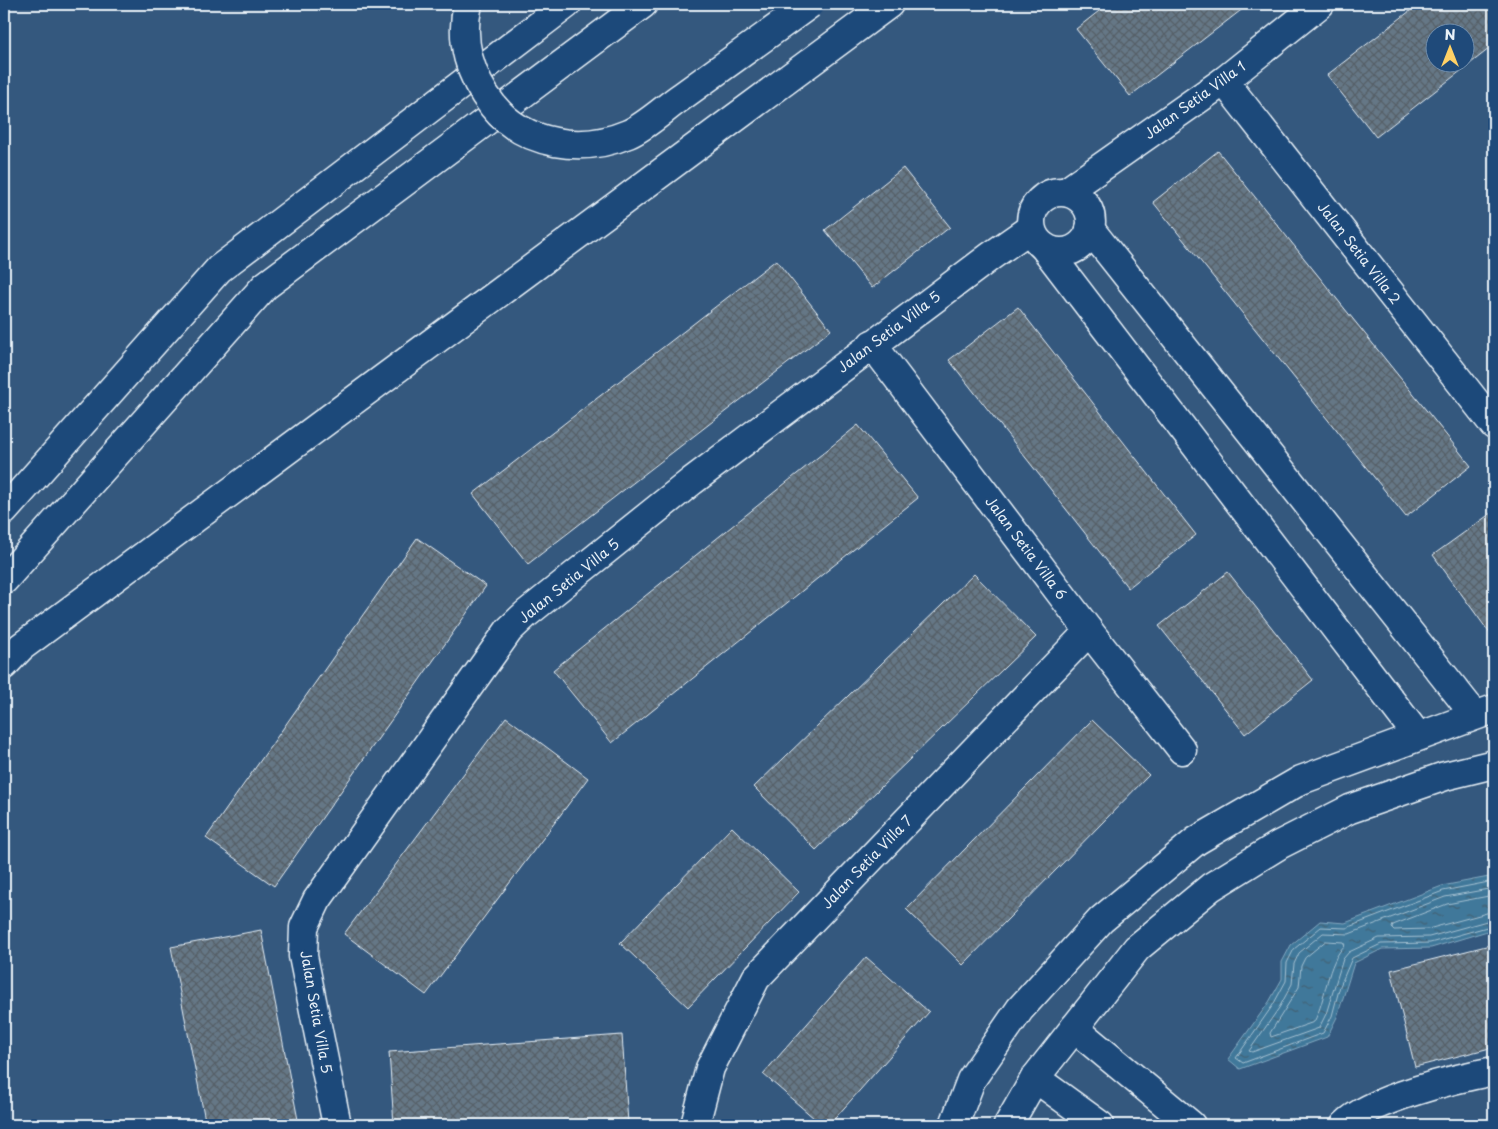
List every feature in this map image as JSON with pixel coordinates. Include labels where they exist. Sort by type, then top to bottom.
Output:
[{"type":"main road","points":[[468,4],[464,30],[467,59],[480,90],[501,116],[526,133],[559,144],[591,145],[629,134],[810,4]]},
{"type":"main road","points":[[4,511],[219,269],[566,4]]},
{"type":"main road","points":[[4,580],[265,286],[643,4]]},
{"type":"main road","points":[[4,665],[21,647],[889,4]]},
{"type":"main road","name":"Jalan Setia Villa 1","points":[[1066,192],[1224,81],[1320,4]]},
{"type":"main road","name":"Jalan Setia Villa 2","points":[[1224,81],[1494,425]]},
{"type":"main road","points":[[1037,238],[1058,252],[1072,250],[1084,242],[1090,229],[1091,219],[1083,202],[1066,192],[1054,192],[1043,197],[1035,206],[1031,217],[1037,238],[1417,735]]},
{"type":"main road","points":[[954,1125],[971,1080],[1020,1009],[1108,914],[1196,841],[1301,780],[1484,711],[1090,229]]},
{"type":"main road","name":"Jalan Setia Villa 5","points":[[337,1125],[303,956],[304,928],[317,900],[509,630],[526,614],[685,488],[872,344],[1037,238]]},
{"type":"main road","name":"Jalan Setia Villa 6","points":[[872,344],[1089,631],[1182,750]]},
{"type":"main road","name":"Jalan Setia Villa 7","points":[[695,1125],[710,1068],[756,978],[1089,631]]},
{"type":"main road","points":[[1008,1125],[1035,1078],[1137,948],[1211,887],[1280,845],[1350,809],[1445,776],[1494,764]]},
{"type":"main road","points":[[1074,1028],[1191,1125]]},
{"type":"main road","points":[[1344,1125],[1352,1117],[1412,1092],[1492,1074]]},
{"type":"main road","points":[[1035,1078],[1100,1125]]},
{"type":"water","points":[[1494,876],[1494,929],[1431,948],[1382,949],[1354,963],[1337,1017],[1327,1037],[1240,1069],[1228,1059],[1269,1002],[1282,979],[1282,962],[1291,945],[1320,921],[1345,923],[1442,886]]},
{"type":"building","points":[[1108,4],[1249,4],[1130,96],[1076,29]]},
{"type":"building","points":[[1419,4],[1494,4],[1494,45],[1476,59],[1476,22],[1426,22],[1426,72],[1459,72],[1376,137],[1327,75]]},
{"type":"building","points":[[1218,151],[1471,466],[1406,517],[1153,202]]},
{"type":"building","points":[[903,168],[950,227],[872,288],[825,230]]},
{"type":"building","points":[[776,260],[831,330],[528,564],[473,494]]},
{"type":"building","points":[[1018,307],[1196,535],[1128,588],[949,360]]},
{"type":"building","points":[[858,425],[918,498],[612,743],[553,670]]},
{"type":"building","points":[[1494,511],[1494,639],[1433,555]]},
{"type":"building","points":[[417,538],[486,586],[274,886],[206,838]]},
{"type":"building","points":[[1228,572],[1313,680],[1245,734],[1159,626]]},
{"type":"building","points":[[974,574],[1036,637],[816,850],[754,787]]},
{"type":"building","points":[[506,717],[588,778],[426,995],[344,934]]},
{"type":"building","points":[[1092,720],[1149,775],[963,965],[906,909]]},
{"type":"building","points":[[732,827],[799,892],[688,1007],[620,943]]},
{"type":"building","points":[[261,930],[299,1125],[206,1125],[171,947]]},
{"type":"building","points":[[1494,944],[1494,1047],[1415,1067],[1391,970]]},
{"type":"building","points":[[866,957],[929,1012],[829,1125],[822,1125],[763,1074]]},
{"type":"building","points":[[622,1035],[628,1123],[600,1125],[394,1125],[389,1052]]}]
